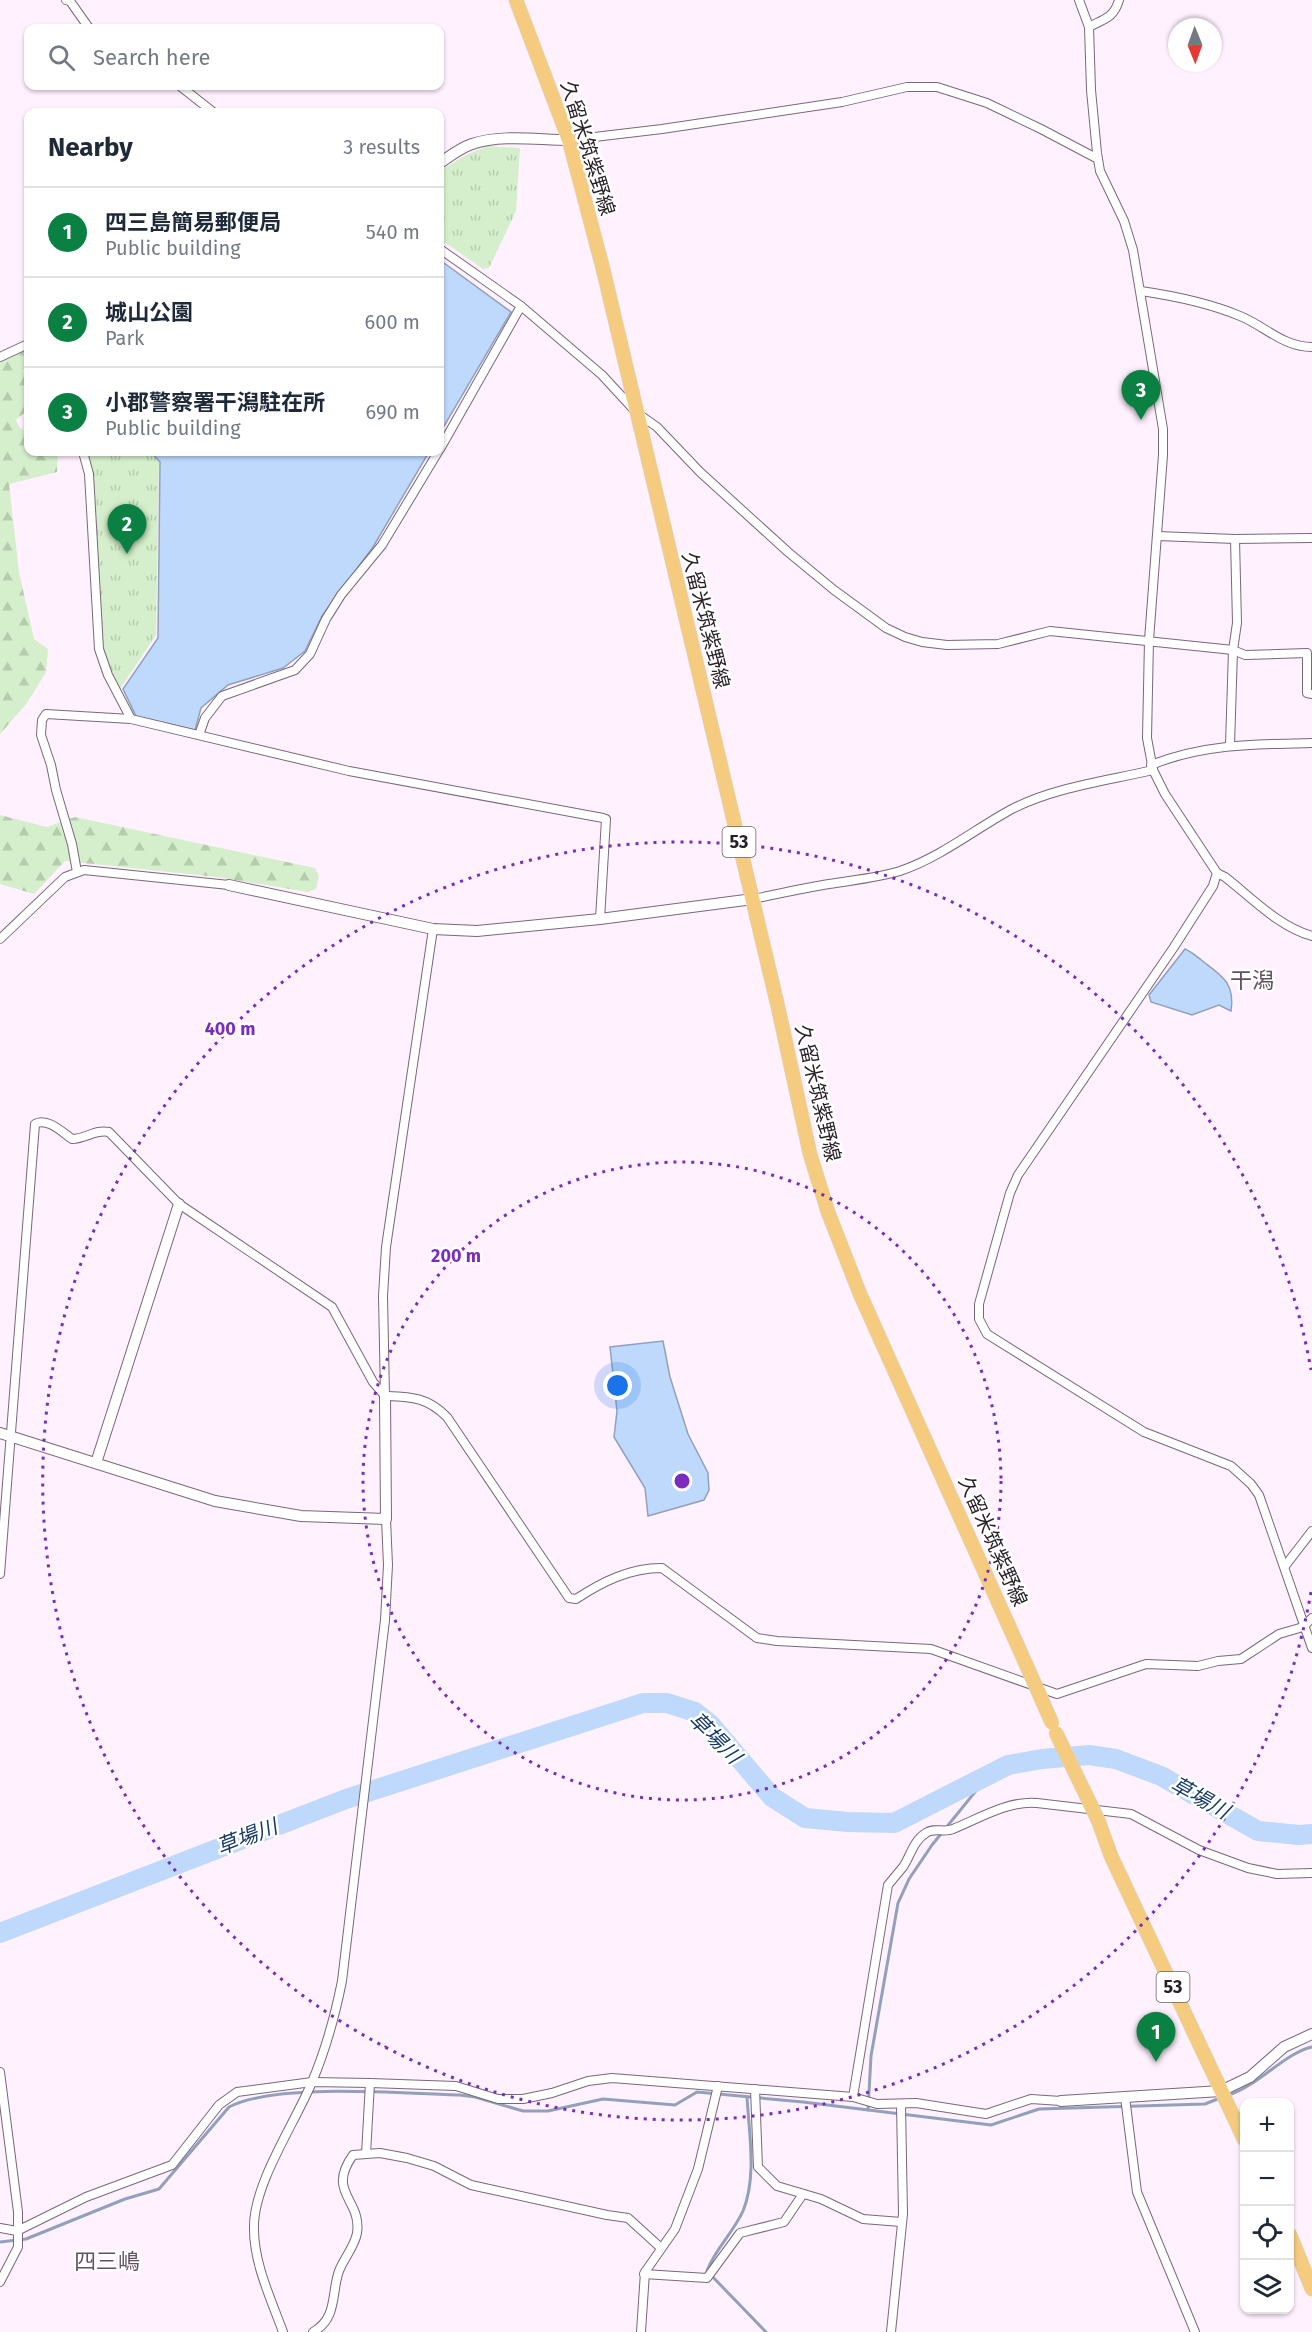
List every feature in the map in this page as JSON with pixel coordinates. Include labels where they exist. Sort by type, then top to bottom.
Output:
[{"type":"main road","name":"久留米筑紫野線","points":[[516,0],[570,140],[603,269],[753,899],[810,1154],[828,1212],[860,1294],[1054,1728],[1098,1820],[1111,1856],[1240,2129]]},
{"type":"main road","points":[[1294,2245],[1312,2289]]},
{"type":"street","points":[[66,0],[70,1],[86,24]]},
{"type":"street","points":[[1078,0],[1089,27],[1091,90],[1098,159],[1110,195],[1124,220],[1133,250],[1163,429],[1149,640],[1147,738],[1152,767],[1165,794],[1217,873],[1225,876],[1300,933],[1312,936]]},
{"type":"street","points":[[1089,27],[1112,15],[1116,11],[1119,0]]},
{"type":"street","points":[[444,161],[469,145],[497,139],[570,140],[662,129],[842,102],[907,87],[937,87],[987,103],[1098,159]]},
{"type":"street","points":[[185,90],[208,108]]},
{"type":"street","points":[[444,252],[521,306],[602,375],[637,413],[657,427],[700,472],[788,552],[886,628],[904,637],[922,642],[970,645],[998,644],[1050,631],[1233,650],[1245,655],[1307,653],[1307,693],[1312,694]]},
{"type":"street","points":[[1141,291],[1217,307],[1243,316],[1289,343],[1312,347]]},
{"type":"street","points":[[444,441],[521,306]]},
{"type":"street","points":[[0,357],[24,346]]},
{"type":"street","points":[[84,456],[89,474],[99,649],[108,675],[131,719]]},
{"type":"street","points":[[199,735],[205,718],[222,696],[295,670],[310,654],[336,603],[382,545],[435,456]]},
{"type":"street","points":[[1157,536],[1235,539],[1312,538]]},
{"type":"street","points":[[1230,745],[1233,650],[1237,623],[1235,539]]},
{"type":"street","points":[[77,872],[51,765],[40,735],[42,720],[46,714],[131,719],[349,771],[606,819],[600,919]]},
{"type":"street","points":[[0,939],[64,878],[77,872],[106,872],[229,885],[433,929],[506,929],[753,899],[830,883],[870,879],[900,870],[933,857],[1013,808],[1065,790],[1152,767],[1176,755],[1230,745],[1312,743]]},
{"type":"street","points":[[1217,873],[1213,886],[1174,947],[1018,1175],[1010,1193],[980,1304],[979,1319],[987,1334],[1110,1412],[1144,1432],[1232,1466],[1251,1484],[1259,1495],[1285,1566],[1303,1628],[1312,1648]]},
{"type":"street","points":[[283,2332],[263,2277],[256,2247],[254,2226],[256,2199],[312,2082],[332,2026],[342,1981],[385,1620],[388,1565],[383,1296],[386,1247],[433,929]]},
{"type":"street","points":[[0,1574],[5,1434],[35,1124],[39,1121],[46,1121],[72,1139],[85,1137],[98,1131],[109,1132],[179,1204],[332,1307],[373,1382],[385,1396],[420,1399],[434,1404],[447,1416],[569,1598],[576,1599],[606,1580],[651,1568],[662,1568],[756,1638],[932,1649],[1057,1694],[1146,1664],[1198,1666],[1241,1659],[1279,1634],[1303,1628],[1312,1618]]},
{"type":"street","points":[[96,1463],[179,1204]]},
{"type":"street","points":[[5,1434],[215,1501],[301,1516],[386,1519]]},
{"type":"street","points":[[1285,1566],[1312,1531]]},
{"type":"street","points":[[853,2097],[888,1885],[904,1866],[914,1844],[925,1833],[933,1830],[947,1831],[1028,1802],[1131,1814],[1199,1850],[1248,1868],[1277,1874],[1312,1873]]},
{"type":"street","points":[[0,2228],[17,2231],[86,2197],[172,2165],[219,2105],[237,2092],[312,2082],[370,2083],[456,2086],[498,2099],[523,2099],[552,2093],[588,2081],[612,2078],[853,2097],[877,2104],[916,2103],[986,2114],[1031,2099],[1061,2101],[1221,2091],[1250,2077],[1284,2047],[1312,2034]]},
{"type":"street","points":[[0,2072],[18,2212],[18,2247],[0,2282]]},
{"type":"street","points":[[366,2154],[370,2083]]},
{"type":"street","points":[[640,2332],[644,2274],[648,2265],[675,2229],[698,2169],[718,2086]]},
{"type":"street","points":[[755,2089],[758,2167],[777,2186],[821,2199],[863,2219],[902,2222]]},
{"type":"street","points":[[1125,2097],[1137,2192],[1196,2332]]},
{"type":"street","points":[[891,2332],[902,2222],[902,2104]]},
{"type":"street","points":[[314,2332],[320,2328],[333,2310],[339,2272],[357,2234],[357,2217],[343,2191],[343,2176],[352,2155],[407,2158],[434,2166],[471,2185],[628,2218],[661,2248]]},
{"type":"street","points":[[644,2274],[707,2278],[740,2233],[784,2222],[803,2194]]},
{"type":"green space","points":[[487,146],[520,148],[516,211],[489,268],[483,269],[444,242],[444,168],[464,156]]},
{"type":"green space","points":[[24,350],[24,370],[22,371],[24,373],[24,413],[16,420],[19,427],[24,430],[24,456],[58,456],[57,472],[9,484],[19,572],[34,639],[48,649],[46,672],[27,703],[0,734],[0,360]]},
{"type":"green space","points":[[86,456],[164,456],[159,463],[156,635],[120,689],[104,655]]},
{"type":"green space","points":[[0,815],[47,827],[75,817],[315,868],[319,876],[316,889],[308,892],[217,877],[65,861],[34,894],[0,884]]},
{"type":"water","points":[[444,263],[511,312],[444,426]]},
{"type":"water","points":[[155,456],[427,456],[373,547],[322,616],[305,651],[283,668],[228,685],[201,708],[195,730],[136,716],[123,689],[158,638],[160,462]]},
{"type":"water","points":[[1185,949],[1227,982],[1231,994],[1231,1011],[1219,1005],[1192,1015],[1151,1002],[1149,995]]},
{"type":"water","points":[[663,1341],[670,1377],[688,1434],[708,1473],[709,1490],[704,1500],[648,1516],[645,1488],[614,1437],[617,1411],[610,1347]]},
{"type":"waterway","name":"草場川","points":[[0,1933],[346,1799],[643,1703],[667,1703],[695,1712],[710,1724],[772,1797],[805,1818],[894,1823],[1008,1765],[1089,1755],[1116,1759],[1161,1776],[1258,1831],[1312,1834]]},
{"type":"waterway","points":[[868,2110],[871,2056],[898,1903],[909,1879],[932,1845],[988,1776]]},
{"type":"waterway","points":[[1229,2095],[1251,2084],[1302,2050],[1312,2047]]},
{"type":"waterway","points":[[0,2242],[26,2239],[125,2199],[159,2189],[229,2107],[250,2099],[277,2094],[341,2091],[460,2095],[523,2111],[548,2111],[603,2099],[675,2105],[697,2092],[803,2102],[991,2125],[1039,2109],[1205,2104],[1220,2098]]},
{"type":"waterway","points":[[747,2097],[751,2155],[747,2198],[739,2219],[707,2271],[766,2332]]},
{"type":"place","name":"小郡警察署干潟駐在所","points":[[1141,420]]},
{"type":"place","name":"城山公園","points":[[127,554]]},
{"type":"place","name":"四三島簡易郵便局","points":[[1156,2062]]},
{"type":"district","name":"干潟","points":[[1252,980]]},
{"type":"district","name":"四三嶋","points":[[107,2261]]}]
